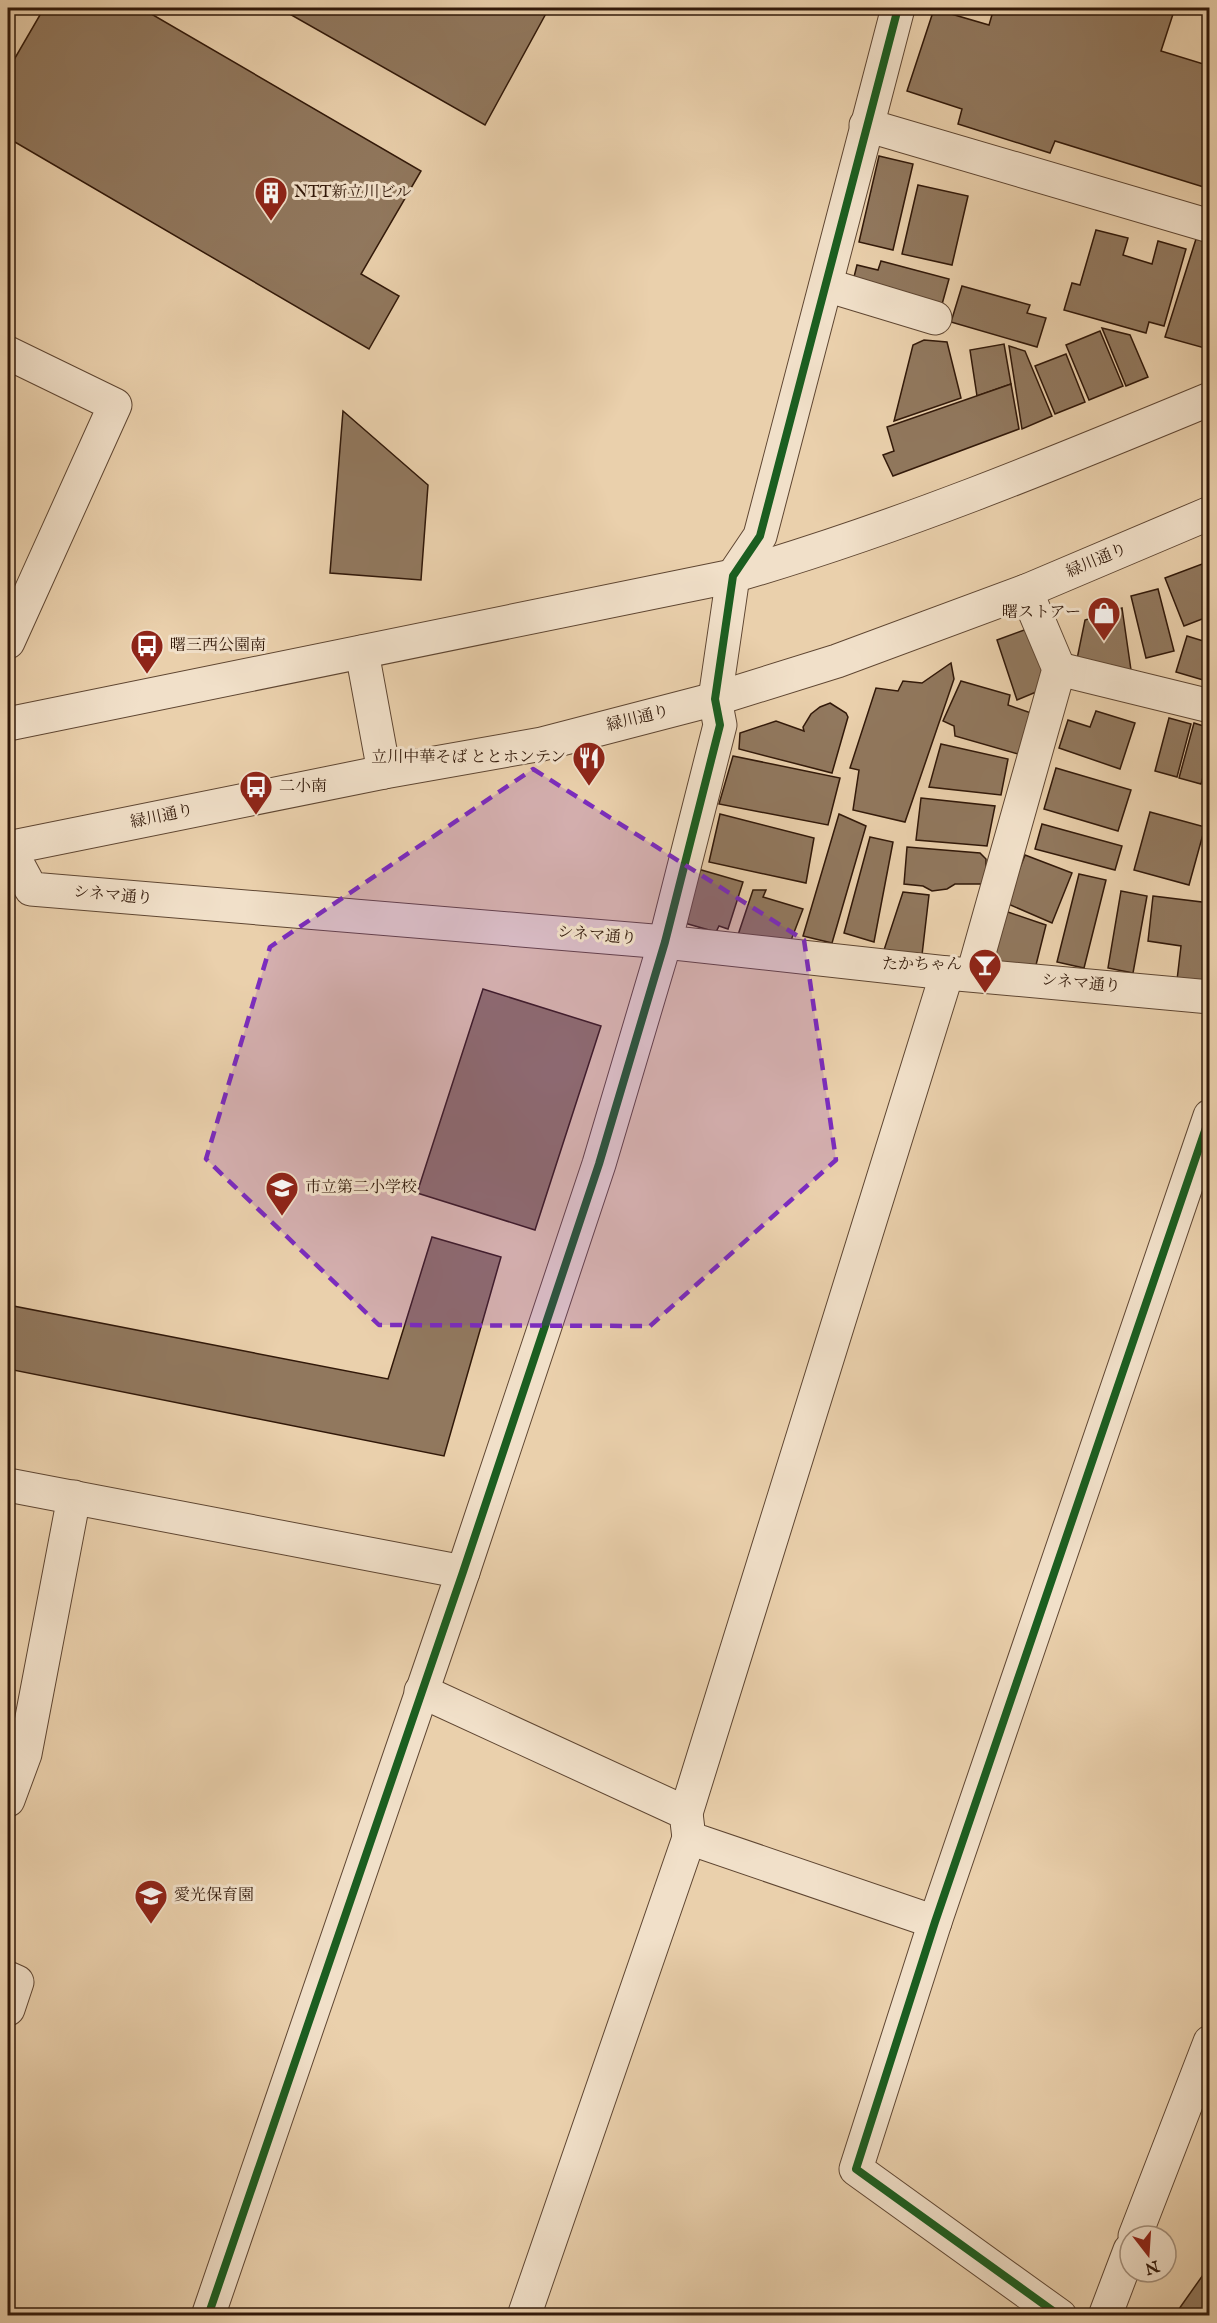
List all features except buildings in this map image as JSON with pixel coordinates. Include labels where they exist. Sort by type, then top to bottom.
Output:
[{"type":"street","points":[[208,2316],[463,1572],[599,1164],[665,942],[720,725],[715,699],[733,576],[760,536],[898,8]]},
{"type":"street","points":[[866,125],[1209,226]]},
{"type":"street","points":[[826,285],[934,318]]},
{"type":"street","points":[[8,353],[115,405],[8,642]]},
{"type":"street","points":[[8,724],[733,576],[814,552],[914,516],[1053,464],[1209,399]]},
{"type":"street","name":"緑川通り","points":[[8,848],[384,772],[542,744],[715,699],[837,661],[1026,591],[1209,513]]},
{"type":"street","points":[[524,2316],[688,1825],[1059,669],[1026,591]]},
{"type":"street","points":[[362,652],[384,772]]},
{"type":"street","points":[[1059,669],[1209,706]]},
{"type":"street","name":"シネマ通り","points":[[8,848],[31,890],[665,942],[960,974],[1209,997]]},
{"type":"street","points":[[1060,2316],[856,2169],[935,1922],[1209,1116]]},
{"type":"street","points":[[8,1485],[463,1572]]},
{"type":"street","points":[[8,1800],[25,1754],[74,1497]]},
{"type":"street","points":[[421,1691],[688,1825],[935,1922]]},
{"type":"street","points":[[8,1978],[17,1982],[8,2009]]},
{"type":"street","points":[[1140,2224],[1209,2042]]},
{"type":"street","points":[[1105,2316],[1118,2282]]},
{"type":"highlighted area","points":[[533,769],[804,940],[836,1160],[650,1326],[379,1325],[206,1159],[270,947]]},
{"type":"cycle path","points":[[208,2316],[463,1572],[599,1164],[665,942],[720,725],[715,699],[733,576],[760,536],[898,8]]},
{"type":"cycle path","points":[[1060,2316],[856,2169],[935,1922],[1210,1116]]},
{"type":"place","name":"NTT新立川ビル","points":[[271,222]]},
{"type":"place","name":"曙ストアー","points":[[1104,642]]},
{"type":"place","name":"曙三西公園南","points":[[147,675]]},
{"type":"place","name":"立川中華そば ととホンテン","points":[[589,787]]},
{"type":"place","name":"二小南","points":[[256,816]]},
{"type":"place","name":"たかちゃん","points":[[985,994]]},
{"type":"place","name":"市立第二小学校","points":[[282,1217]]},
{"type":"place","name":"愛光保育園","points":[[151,1925]]}]
